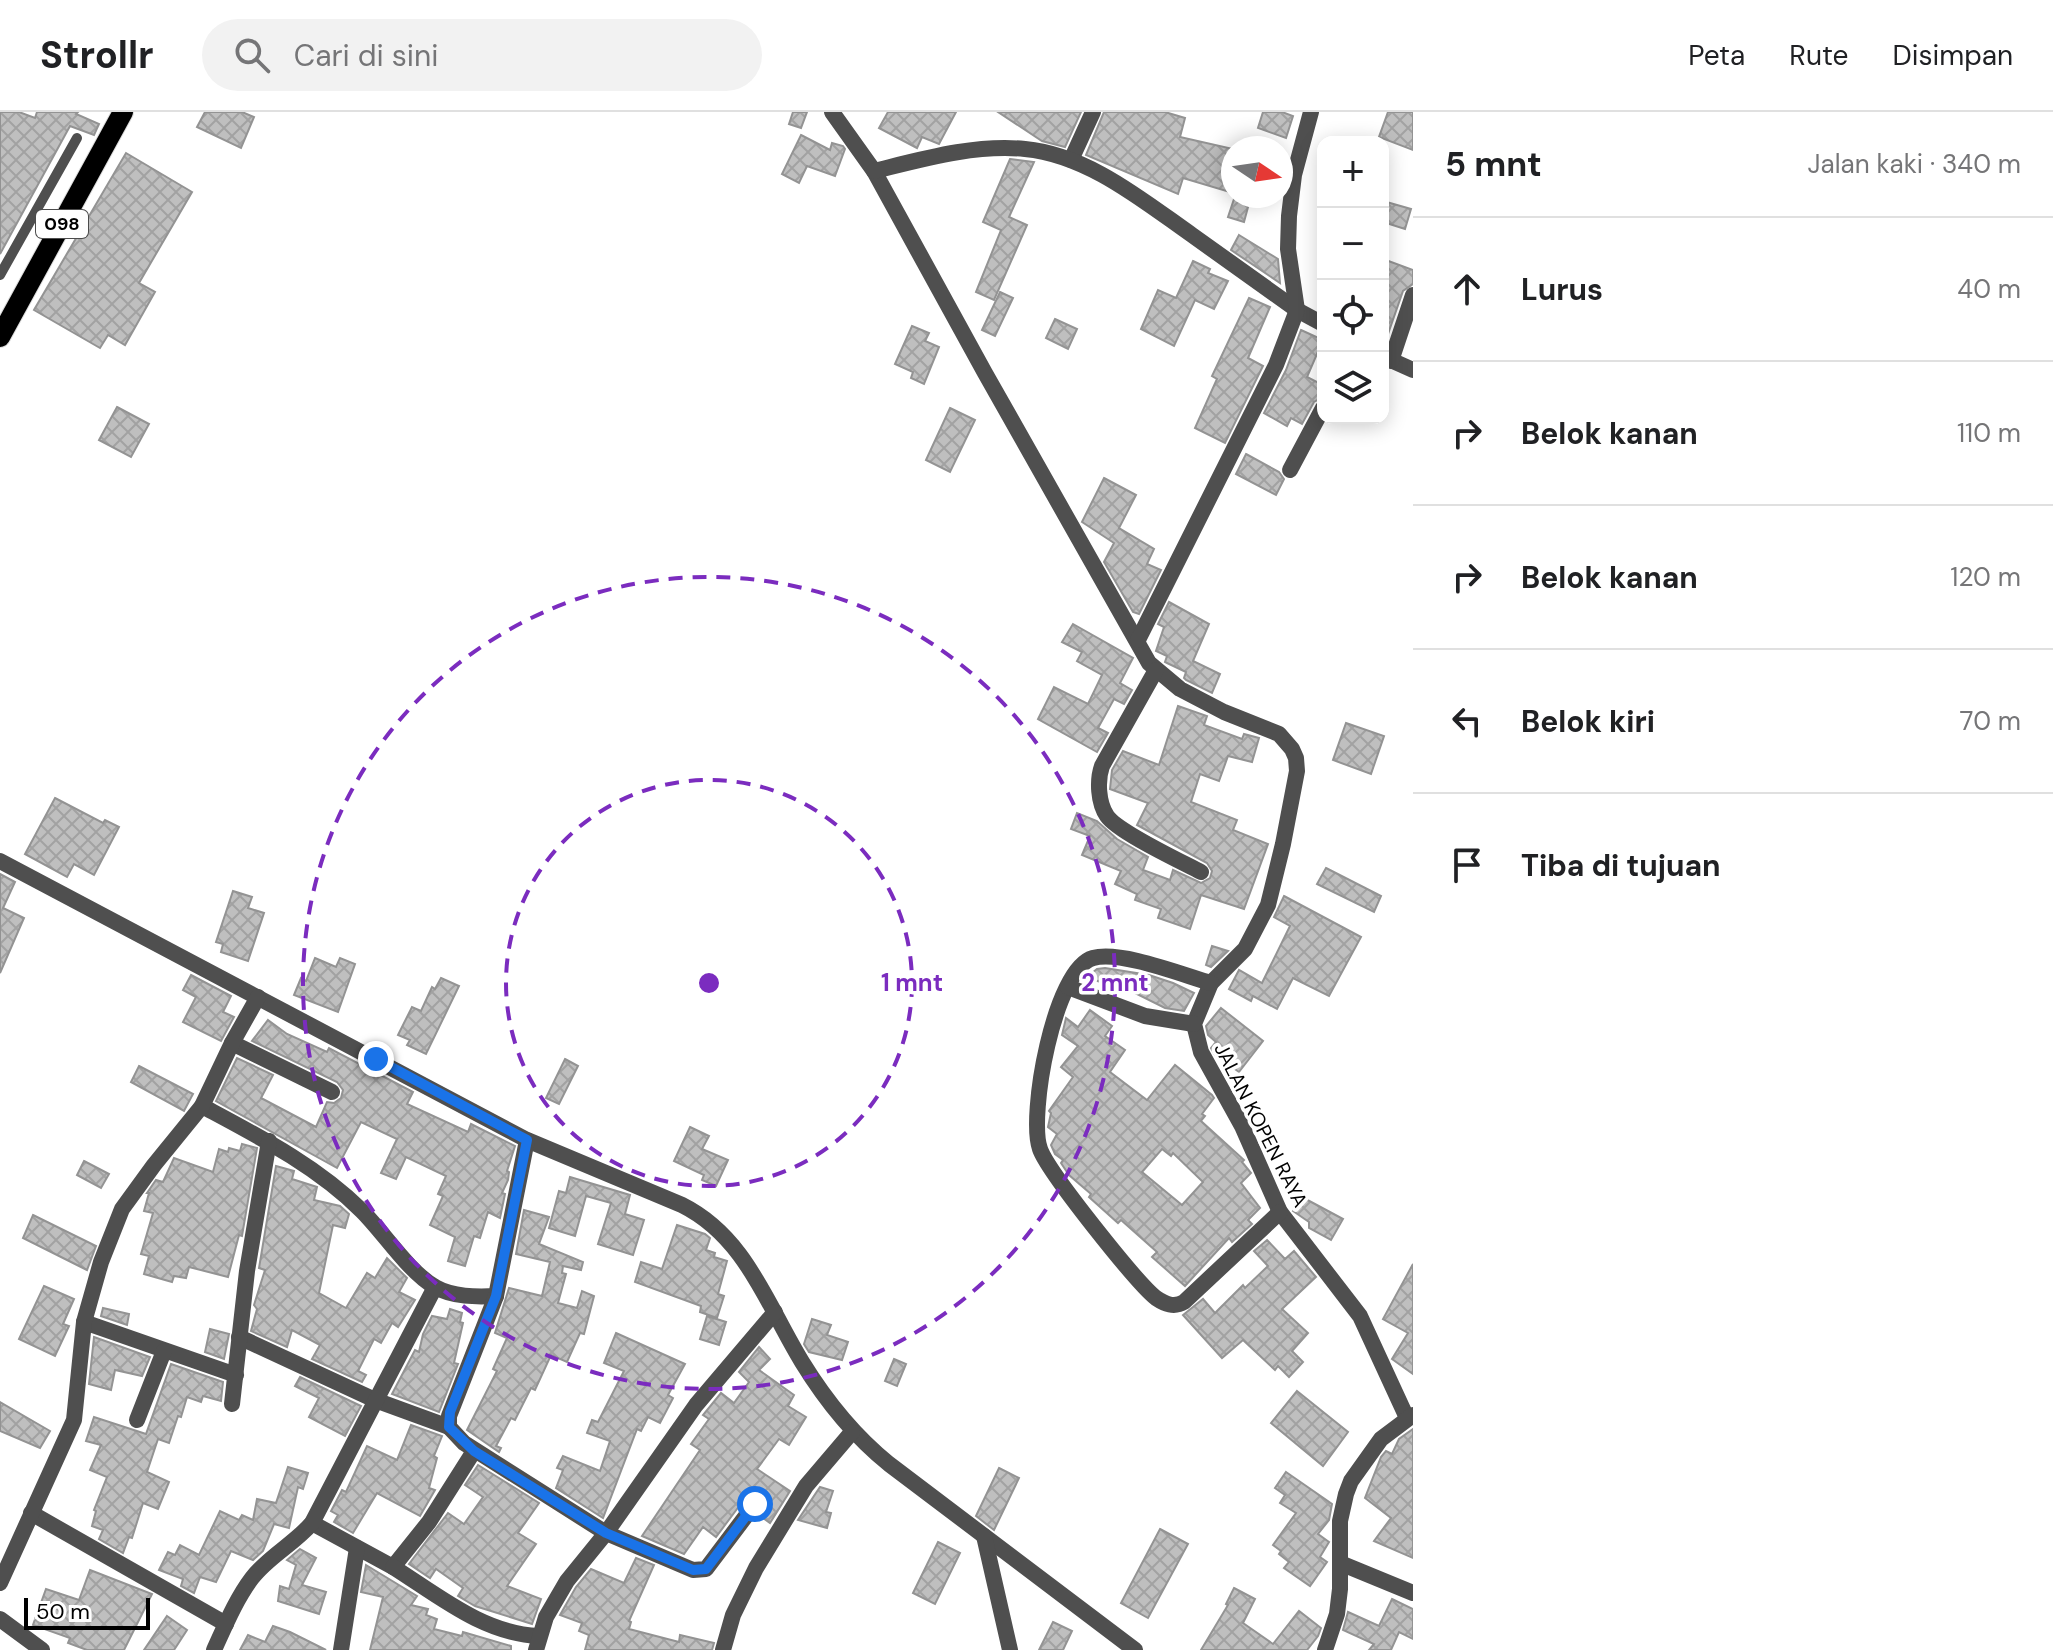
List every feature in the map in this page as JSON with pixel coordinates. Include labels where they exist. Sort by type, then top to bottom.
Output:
[{"type":"main road","name":"098","points":[[0,337],[6,312],[123,112]]},
{"type":"street","name":"JALAN KOPEN RAYA","points":[[832,112],[874,171],[1149,663],[1191,695],[1279,734],[1296,758],[1297,771],[1268,905],[1245,949],[1211,983],[1194,1024],[1201,1052],[1242,1126],[1280,1212],[1360,1316],[1410,1417]]},
{"type":"street","points":[[1071,160],[1093,112]]},
{"type":"street","points":[[1138,640],[1276,365],[1297,310],[1288,249],[1289,216],[1294,175],[1311,112]]},
{"type":"street","points":[[874,171],[989,148],[1055,154],[1137,197],[1297,310],[1317,321]]},
{"type":"street","points":[[1389,353],[1413,295]]},
{"type":"street","points":[[1389,359],[1413,370]]},
{"type":"street","points":[[1290,470],[1317,419]]},
{"type":"street","points":[[1156,670],[1102,766],[1098,782],[1103,806],[1113,823],[1201,872]]},
{"type":"street","points":[[0,861],[527,1140],[706,1218],[736,1247],[801,1361],[852,1432],[889,1464],[1135,1650]]},
{"type":"street","points":[[1211,983],[1131,960],[1094,958],[1084,963],[1055,1015],[1045,1057],[1038,1131],[1040,1148],[1063,1184],[1145,1286],[1164,1302],[1175,1306],[1182,1304],[1280,1212]]},
{"type":"street","points":[[1068,987],[1145,1016],[1194,1024]]},
{"type":"street","points":[[0,1583],[74,1420],[84,1322],[101,1262],[122,1209],[202,1106],[258,997]]},
{"type":"street","points":[[232,1043],[332,1092]]},
{"type":"street","points":[[202,1106],[269,1141],[332,1185],[362,1211],[401,1256],[435,1287],[465,1296],[496,1296]]},
{"type":"street","points":[[449,1427],[453,1403],[496,1296],[527,1140]]},
{"type":"street","points":[[232,1404],[254,1218],[269,1141]]},
{"type":"street","points":[[214,1650],[252,1578],[278,1551],[297,1541],[312,1523],[435,1287]]},
{"type":"street","points":[[312,1523],[393,1567],[491,1627],[537,1643],[560,1592],[606,1533],[696,1405],[775,1312]]},
{"type":"street","points":[[84,1322],[236,1375]]},
{"type":"street","points":[[239,1337],[375,1400],[449,1427],[474,1451],[606,1533],[701,1571],[713,1561],[755,1504]]},
{"type":"street","points":[[137,1420],[164,1351]]},
{"type":"street","points":[[1325,1650],[1340,1589],[1342,1506],[1351,1481],[1381,1439],[1410,1417]]},
{"type":"street","points":[[723,1650],[733,1615],[756,1568],[806,1486],[852,1432]]},
{"type":"street","points":[[393,1567],[429,1522],[474,1451]]},
{"type":"street","points":[[31,1513],[226,1624]]},
{"type":"street","points":[[984,1536],[1010,1650]]},
{"type":"street","points":[[341,1650],[357,1548]]},
{"type":"street","points":[[1340,1563],[1413,1593]]},
{"type":"street","points":[[0,1619],[42,1650]]},
{"type":"lane","points":[[0,275],[77,138]]},
{"type":"building","points":[[0,112],[19,112],[35,118],[37,112],[78,112],[76,114],[99,124],[94,135],[70,126],[0,254]]},
{"type":"building","points":[[205,112],[242,112],[254,117],[241,148],[197,127]]},
{"type":"building","points":[[793,112],[807,112],[801,128],[789,124]]},
{"type":"building","points":[[888,112],[956,112],[939,144],[922,137],[917,148],[879,128]]},
{"type":"building","points":[[998,112],[1081,112],[1065,147],[1042,141]]},
{"type":"building","points":[[1104,112],[1165,112],[1185,118],[1180,137],[1221,146],[1221,189],[1183,178],[1178,194],[1086,155]]},
{"type":"building","points":[[1263,112],[1282,112],[1293,116],[1287,136],[1258,128]]},
{"type":"building","points":[[1388,112],[1413,112],[1413,150],[1389,141],[1389,136],[1379,136]]},
{"type":"building","points":[[801,135],[830,150],[832,143],[843,146],[845,149],[835,176],[807,166],[799,183],[782,174]]},
{"type":"building","points":[[126,153],[192,192],[139,283],[155,292],[125,345],[108,335],[100,348],[34,310]]},
{"type":"building","points":[[1010,159],[1034,162],[1009,217],[1027,225],[994,300],[976,292],[1001,230],[983,222]]},
{"type":"building","points":[[1389,203],[1411,209],[1405,229],[1389,224]]},
{"type":"building","points":[[1231,208],[1248,208],[1244,222],[1228,217]]},
{"type":"building","points":[[1239,235],[1278,259],[1280,283],[1231,250]]},
{"type":"building","points":[[1193,261],[1210,269],[1208,273],[1228,281],[1214,309],[1195,300],[1174,346],[1141,329],[1158,290],[1176,298]]},
{"type":"building","points":[[1389,261],[1413,270],[1413,284],[1403,291],[1389,331]]},
{"type":"building","points":[[1000,292],[1013,298],[995,336],[982,330]]},
{"type":"building","points":[[1249,298],[1270,307],[1248,358],[1263,366],[1225,443],[1195,428],[1217,379],[1212,376]]},
{"type":"building","points":[[1055,319],[1077,329],[1068,349],[1046,338]]},
{"type":"building","points":[[912,326],[929,333],[925,341],[939,347],[924,384],[911,378],[913,372],[895,364]]},
{"type":"building","points":[[1301,330],[1317,337],[1317,354],[1307,377],[1317,382],[1317,400],[1302,424],[1291,418],[1287,426],[1264,413],[1286,370]]},
{"type":"building","points":[[117,407],[149,424],[131,457],[99,440]]},
{"type":"building","points":[[950,408],[975,420],[950,472],[926,460]]},
{"type":"building","points":[[1246,454],[1279,472],[1284,479],[1276,495],[1236,474]]},
{"type":"building","points":[[1104,478],[1136,495],[1119,528],[1154,549],[1147,564],[1161,570],[1139,614],[1133,612],[1104,562],[1114,543],[1082,522]]},
{"type":"building","points":[[1169,602],[1209,624],[1193,661],[1220,674],[1212,693],[1186,680],[1186,672],[1165,662],[1167,656],[1156,651],[1164,627],[1158,624]]},
{"type":"building","points":[[1073,624],[1133,658],[1120,683],[1132,690],[1124,704],[1114,699],[1098,728],[1108,733],[1097,752],[1038,719],[1054,687],[1088,704],[1102,675],[1077,661],[1082,652],[1062,642]]},
{"type":"building","points":[[1178,706],[1207,716],[1204,725],[1242,739],[1244,734],[1259,738],[1252,762],[1228,756],[1219,781],[1200,774],[1191,802],[1237,820],[1233,830],[1268,844],[1244,909],[1201,895],[1190,929],[1158,918],[1161,909],[1135,900],[1137,894],[1115,884],[1121,871],[1082,855],[1090,836],[1071,829],[1077,813],[1097,821],[1117,839],[1148,857],[1143,870],[1170,880],[1173,870],[1201,883],[1210,878],[1212,871],[1207,863],[1137,825],[1148,803],[1110,789],[1112,770],[1123,751],[1159,765]]},
{"type":"building","points":[[1346,723],[1384,736],[1371,774],[1333,760]]},
{"type":"building","points":[[55,798],[103,823],[105,820],[119,827],[94,875],[74,864],[67,877],[25,854]]},
{"type":"building","points":[[1326,868],[1381,896],[1374,912],[1317,884]]},
{"type":"building","points":[[0,874],[15,882],[3,908],[24,918],[0,973]]},
{"type":"building","points":[[233,891],[252,897],[248,908],[264,913],[248,961],[221,952],[223,944],[216,942]]},
{"type":"building","points":[[1284,896],[1361,937],[1329,996],[1293,978],[1277,1009],[1253,996],[1251,1001],[1229,989],[1239,970],[1262,983],[1290,926],[1274,917]]},
{"type":"building","points":[[1212,946],[1228,951],[1211,967],[1206,965]]},
{"type":"building","points":[[315,958],[336,967],[340,958],[355,964],[338,1012],[294,995],[301,978],[306,981]]},
{"type":"building","points":[[1097,969],[1149,975],[1194,993],[1184,1011],[1165,1008],[1107,979],[1105,983],[1086,978]]},
{"type":"building","points":[[191,975],[231,996],[223,1012],[234,1017],[221,1041],[183,1022],[196,997],[183,990]]},
{"type":"building","points":[[441,978],[459,986],[426,1054],[407,1045],[410,1040],[398,1035],[412,1007],[421,1011],[432,987],[435,989]]},
{"type":"building","points":[[1221,1008],[1263,1041],[1239,1072],[1215,1055],[1211,1048],[1216,1042],[1208,1035],[1206,1026]]},
{"type":"building","points":[[1090,1010],[1112,1026],[1105,1036],[1125,1050],[1110,1072],[1147,1100],[1175,1065],[1212,1095],[1214,1098],[1202,1114],[1205,1116],[1201,1121],[1244,1160],[1242,1162],[1251,1173],[1241,1183],[1260,1208],[1248,1220],[1252,1224],[1232,1242],[1229,1238],[1185,1286],[1152,1257],[1157,1252],[1089,1197],[1091,1194],[1069,1175],[1061,1163],[1063,1160],[1055,1154],[1051,1145],[1057,1134],[1048,1127],[1049,1111],[1073,1077],[1061,1067],[1078,1046],[1062,1035],[1066,1018],[1078,1027]],"holes":[[[1162,1149],[1171,1156],[1173,1153],[1203,1182],[1182,1205],[1142,1172]]]},
{"type":"building","points":[[268,1020],[287,1034],[327,1052],[329,1048],[413,1092],[407,1104],[468,1132],[471,1124],[515,1146],[502,1193],[505,1194],[500,1218],[488,1212],[480,1238],[474,1236],[465,1266],[448,1261],[455,1237],[430,1225],[443,1196],[438,1194],[446,1176],[406,1157],[396,1179],[381,1173],[397,1139],[361,1122],[337,1168],[216,1101],[237,1058],[273,1075],[261,1098],[316,1127],[327,1102],[334,1103],[341,1098],[343,1090],[337,1082],[252,1041]]},
{"type":"building","points":[[565,1059],[578,1066],[559,1104],[546,1098]]},
{"type":"building","points":[[139,1066],[193,1094],[184,1111],[131,1082]]},
{"type":"building","points":[[690,1127],[709,1136],[702,1149],[728,1160],[716,1186],[702,1180],[704,1175],[674,1161]]},
{"type":"building","points":[[242,1144],[257,1148],[242,1236],[239,1235],[228,1277],[189,1267],[186,1278],[174,1276],[172,1282],[144,1274],[149,1256],[141,1254],[153,1213],[144,1211],[147,1193],[156,1180],[163,1182],[174,1158],[213,1172],[219,1149],[240,1151]]},
{"type":"building","points":[[84,1161],[109,1174],[101,1188],[77,1175]]},
{"type":"building","points":[[276,1166],[294,1171],[292,1179],[317,1187],[314,1200],[340,1206],[349,1214],[345,1228],[333,1225],[319,1293],[346,1308],[367,1273],[375,1278],[387,1258],[407,1278],[399,1292],[415,1300],[398,1327],[392,1323],[381,1343],[374,1339],[358,1371],[366,1375],[362,1382],[312,1359],[320,1345],[292,1330],[287,1347],[251,1331],[257,1309],[254,1305],[265,1270],[259,1268]]},
{"type":"building","points":[[570,1177],[630,1195],[625,1214],[644,1220],[633,1255],[598,1244],[611,1203],[586,1196],[575,1236],[549,1228],[559,1191],[566,1193]]},
{"type":"building","points":[[1300,1196],[1343,1219],[1331,1240],[1309,1228],[1309,1222],[1293,1211]]},
{"type":"building","points":[[524,1210],[549,1217],[539,1244],[583,1262],[581,1270],[563,1266],[562,1273],[566,1274],[558,1303],[577,1308],[582,1291],[594,1296],[584,1334],[580,1333],[567,1362],[551,1355],[535,1390],[531,1388],[515,1420],[511,1418],[496,1446],[501,1448],[499,1452],[467,1430],[497,1371],[493,1369],[507,1338],[495,1333],[509,1288],[542,1296],[550,1262],[516,1254]]},
{"type":"building","points":[[33,1215],[96,1246],[87,1270],[23,1238]]},
{"type":"building","points":[[677,1225],[705,1234],[710,1238],[706,1250],[715,1253],[714,1257],[727,1261],[718,1294],[724,1296],[717,1318],[700,1312],[701,1306],[635,1282],[641,1262],[662,1269]]},
{"type":"building","points":[[1267,1240],[1285,1259],[1294,1251],[1316,1277],[1282,1309],[1308,1333],[1292,1351],[1303,1362],[1289,1377],[1278,1366],[1275,1370],[1243,1340],[1222,1358],[1183,1315],[1203,1299],[1215,1313],[1243,1285],[1245,1288],[1268,1266],[1254,1251]]},
{"type":"building","points":[[1413,1264],[1413,1374],[1392,1359],[1408,1333],[1383,1319]]},
{"type":"building","points":[[44,1286],[74,1299],[63,1324],[69,1326],[55,1356],[19,1339]]},
{"type":"building","points":[[103,1308],[129,1314],[127,1325],[101,1316]]},
{"type":"building","points":[[450,1309],[462,1313],[460,1322],[463,1323],[454,1363],[458,1364],[439,1412],[392,1394],[415,1350],[419,1352],[432,1316],[447,1319]]},
{"type":"building","points":[[707,1316],[726,1322],[719,1345],[700,1339]]},
{"type":"building","points":[[812,1319],[831,1325],[827,1335],[848,1342],[842,1360],[809,1352],[804,1344]]},
{"type":"building","points":[[210,1329],[229,1334],[224,1359],[205,1352]]},
{"type":"building","points":[[616,1333],[685,1364],[668,1395],[673,1398],[660,1423],[648,1417],[641,1431],[637,1429],[603,1518],[556,1488],[563,1470],[557,1468],[563,1456],[600,1471],[610,1441],[587,1433],[592,1420],[598,1422],[624,1371],[604,1363]]},
{"type":"building","points":[[94,1337],[150,1357],[142,1376],[115,1370],[111,1390],[89,1384]]},
{"type":"building","points":[[759,1347],[770,1359],[759,1370],[794,1395],[788,1406],[806,1417],[789,1445],[779,1439],[757,1469],[790,1491],[770,1523],[760,1516],[766,1506],[765,1500],[756,1493],[746,1497],[716,1537],[703,1527],[684,1554],[642,1536],[700,1450],[691,1444],[709,1419],[703,1415],[721,1393],[734,1403],[749,1382],[739,1372]]},
{"type":"building","points":[[894,1359],[906,1364],[897,1386],[885,1381]]},
{"type":"building","points":[[171,1364],[223,1382],[221,1401],[203,1396],[201,1402],[187,1397],[169,1443],[158,1439],[147,1472],[169,1482],[158,1509],[143,1503],[132,1538],[129,1537],[123,1553],[99,1539],[103,1530],[92,1526],[94,1510],[107,1477],[90,1470],[101,1445],[86,1441],[94,1417],[146,1434]]},
{"type":"building","points":[[300,1377],[361,1406],[345,1436],[309,1417],[319,1398],[295,1386]]},
{"type":"building","points":[[1297,1391],[1348,1432],[1323,1466],[1271,1423]]},
{"type":"building","points":[[0,1402],[50,1431],[40,1448],[0,1431]]},
{"type":"building","points":[[411,1425],[442,1436],[434,1456],[437,1458],[429,1488],[435,1490],[420,1516],[377,1493],[353,1533],[334,1522],[338,1515],[331,1511],[342,1490],[346,1492],[367,1446],[397,1460]]},
{"type":"building","points":[[1413,1429],[1413,1558],[1374,1541],[1391,1518],[1365,1498],[1381,1457],[1386,1451],[1392,1454],[1399,1439]]},
{"type":"building","points":[[478,1465],[539,1503],[518,1533],[536,1544],[507,1586],[541,1599],[532,1624],[475,1606],[458,1596],[463,1588],[436,1569],[430,1578],[409,1564],[448,1513],[464,1524],[483,1497],[465,1485]]},
{"type":"building","points":[[288,1467],[308,1473],[303,1489],[298,1487],[289,1528],[274,1524],[263,1551],[253,1560],[231,1551],[216,1582],[200,1577],[194,1593],[181,1586],[183,1579],[159,1570],[168,1552],[175,1555],[180,1545],[199,1555],[220,1511],[239,1520],[242,1515],[253,1520],[257,1499],[276,1503]]},
{"type":"building","points":[[999,1468],[1019,1478],[994,1530],[976,1516]]},
{"type":"building","points":[[1286,1472],[1332,1504],[1329,1520],[1318,1534],[1329,1542],[1320,1557],[1327,1562],[1310,1586],[1284,1568],[1289,1562],[1273,1545],[1296,1513],[1280,1503],[1285,1495],[1275,1488]]},
{"type":"building","points":[[820,1487],[833,1491],[826,1512],[831,1513],[827,1528],[798,1520]]},
{"type":"building","points":[[1160,1529],[1188,1544],[1148,1618],[1121,1603]]},
{"type":"building","points":[[938,1542],[960,1553],[935,1604],[913,1593]]},
{"type":"building","points":[[300,1549],[316,1558],[302,1585],[326,1592],[319,1614],[278,1601],[280,1586],[289,1589],[296,1565],[287,1560]]},
{"type":"building","points":[[636,1558],[654,1565],[629,1621],[629,1629],[679,1642],[680,1635],[714,1643],[712,1650],[585,1650],[589,1635],[579,1631],[582,1623],[560,1615],[591,1569],[624,1583]]},
{"type":"building","points":[[366,1565],[417,1596],[411,1605],[428,1609],[426,1615],[437,1619],[434,1629],[462,1636],[463,1632],[511,1646],[511,1650],[370,1650],[383,1597],[361,1592]]},
{"type":"building","points":[[90,1570],[152,1594],[124,1650],[87,1650],[68,1643],[70,1638],[33,1625],[46,1589],[79,1600]]},
{"type":"building","points":[[1234,1588],[1255,1599],[1243,1623],[1273,1644],[1299,1611],[1321,1628],[1318,1636],[1307,1650],[1201,1650],[1228,1605]]},
{"type":"building","points":[[1392,1599],[1413,1609],[1413,1639],[1399,1632],[1391,1650],[1369,1650],[1374,1644],[1343,1630],[1348,1612],[1379,1626]]},
{"type":"building","points":[[167,1616],[187,1630],[174,1650],[144,1650]]},
{"type":"building","points":[[1053,1622],[1072,1631],[1063,1650],[1039,1650]]},
{"type":"building","points":[[273,1626],[326,1650],[240,1650],[248,1635],[265,1642]]},
{"type":"route","points":[[376,1059],[527,1140],[496,1296],[450,1412],[448,1422],[454,1434],[474,1451],[606,1533],[693,1570],[706,1569],[755,1504]]}]
